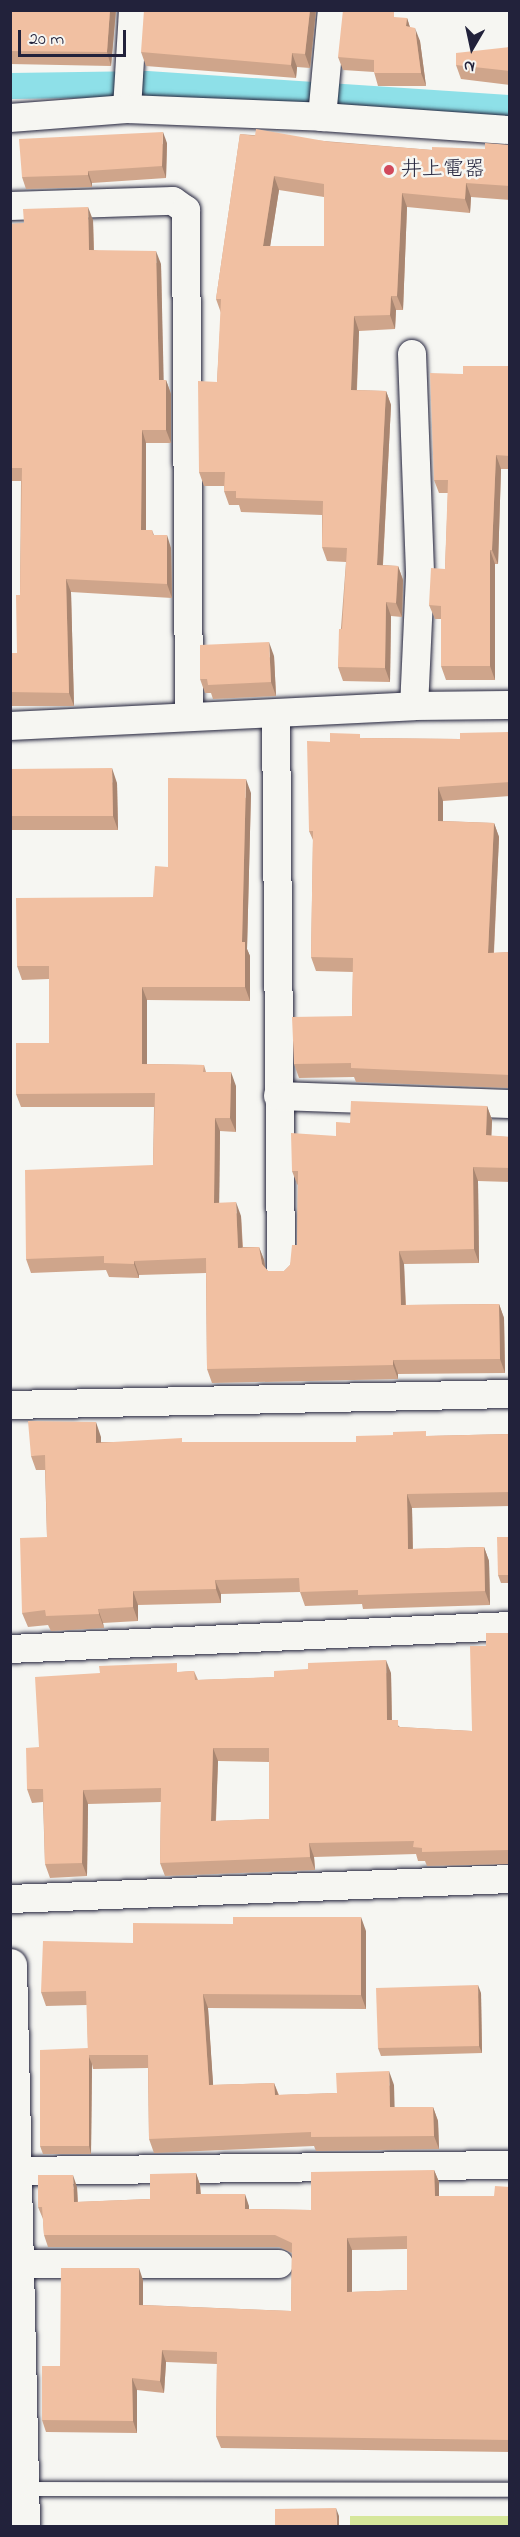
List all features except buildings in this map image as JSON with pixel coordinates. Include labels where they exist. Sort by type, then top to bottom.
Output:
[{"type":"street","points":[[127,109],[133,10]]},
{"type":"street","points":[[322,117],[332,10]]},
{"type":"street","points":[[10,118],[127,109],[322,117],[510,130]]},
{"type":"street","points":[[10,206],[173,201],[186,210],[189,717]]},
{"type":"street","points":[[412,354],[420,576],[414,706]]},
{"type":"street","points":[[10,726],[414,706],[510,705]]},
{"type":"street","points":[[276,714],[281,1270]]},
{"type":"street","points":[[278,1096],[510,1104]]},
{"type":"street","points":[[10,1405],[510,1394]]},
{"type":"street","points":[[10,1649],[510,1626]]},
{"type":"street","points":[[10,1899],[510,1879]]},
{"type":"street","points":[[10,1965],[23,2526]]},
{"type":"street","points":[[16,2171],[510,2165]]},
{"type":"street","points":[[18,2264],[279,2264]]},
{"type":"lane","points":[[23,2489],[510,2490]]},
{"type":"green space","points":[[350,2516],[509,2516],[509,2526],[350,2526]]},
{"type":"water","points":[[148,71],[509,95],[509,116],[159,97],[11,99],[10,73]]},
{"type":"place","name":"井上電器","points":[[389,170]]}]
